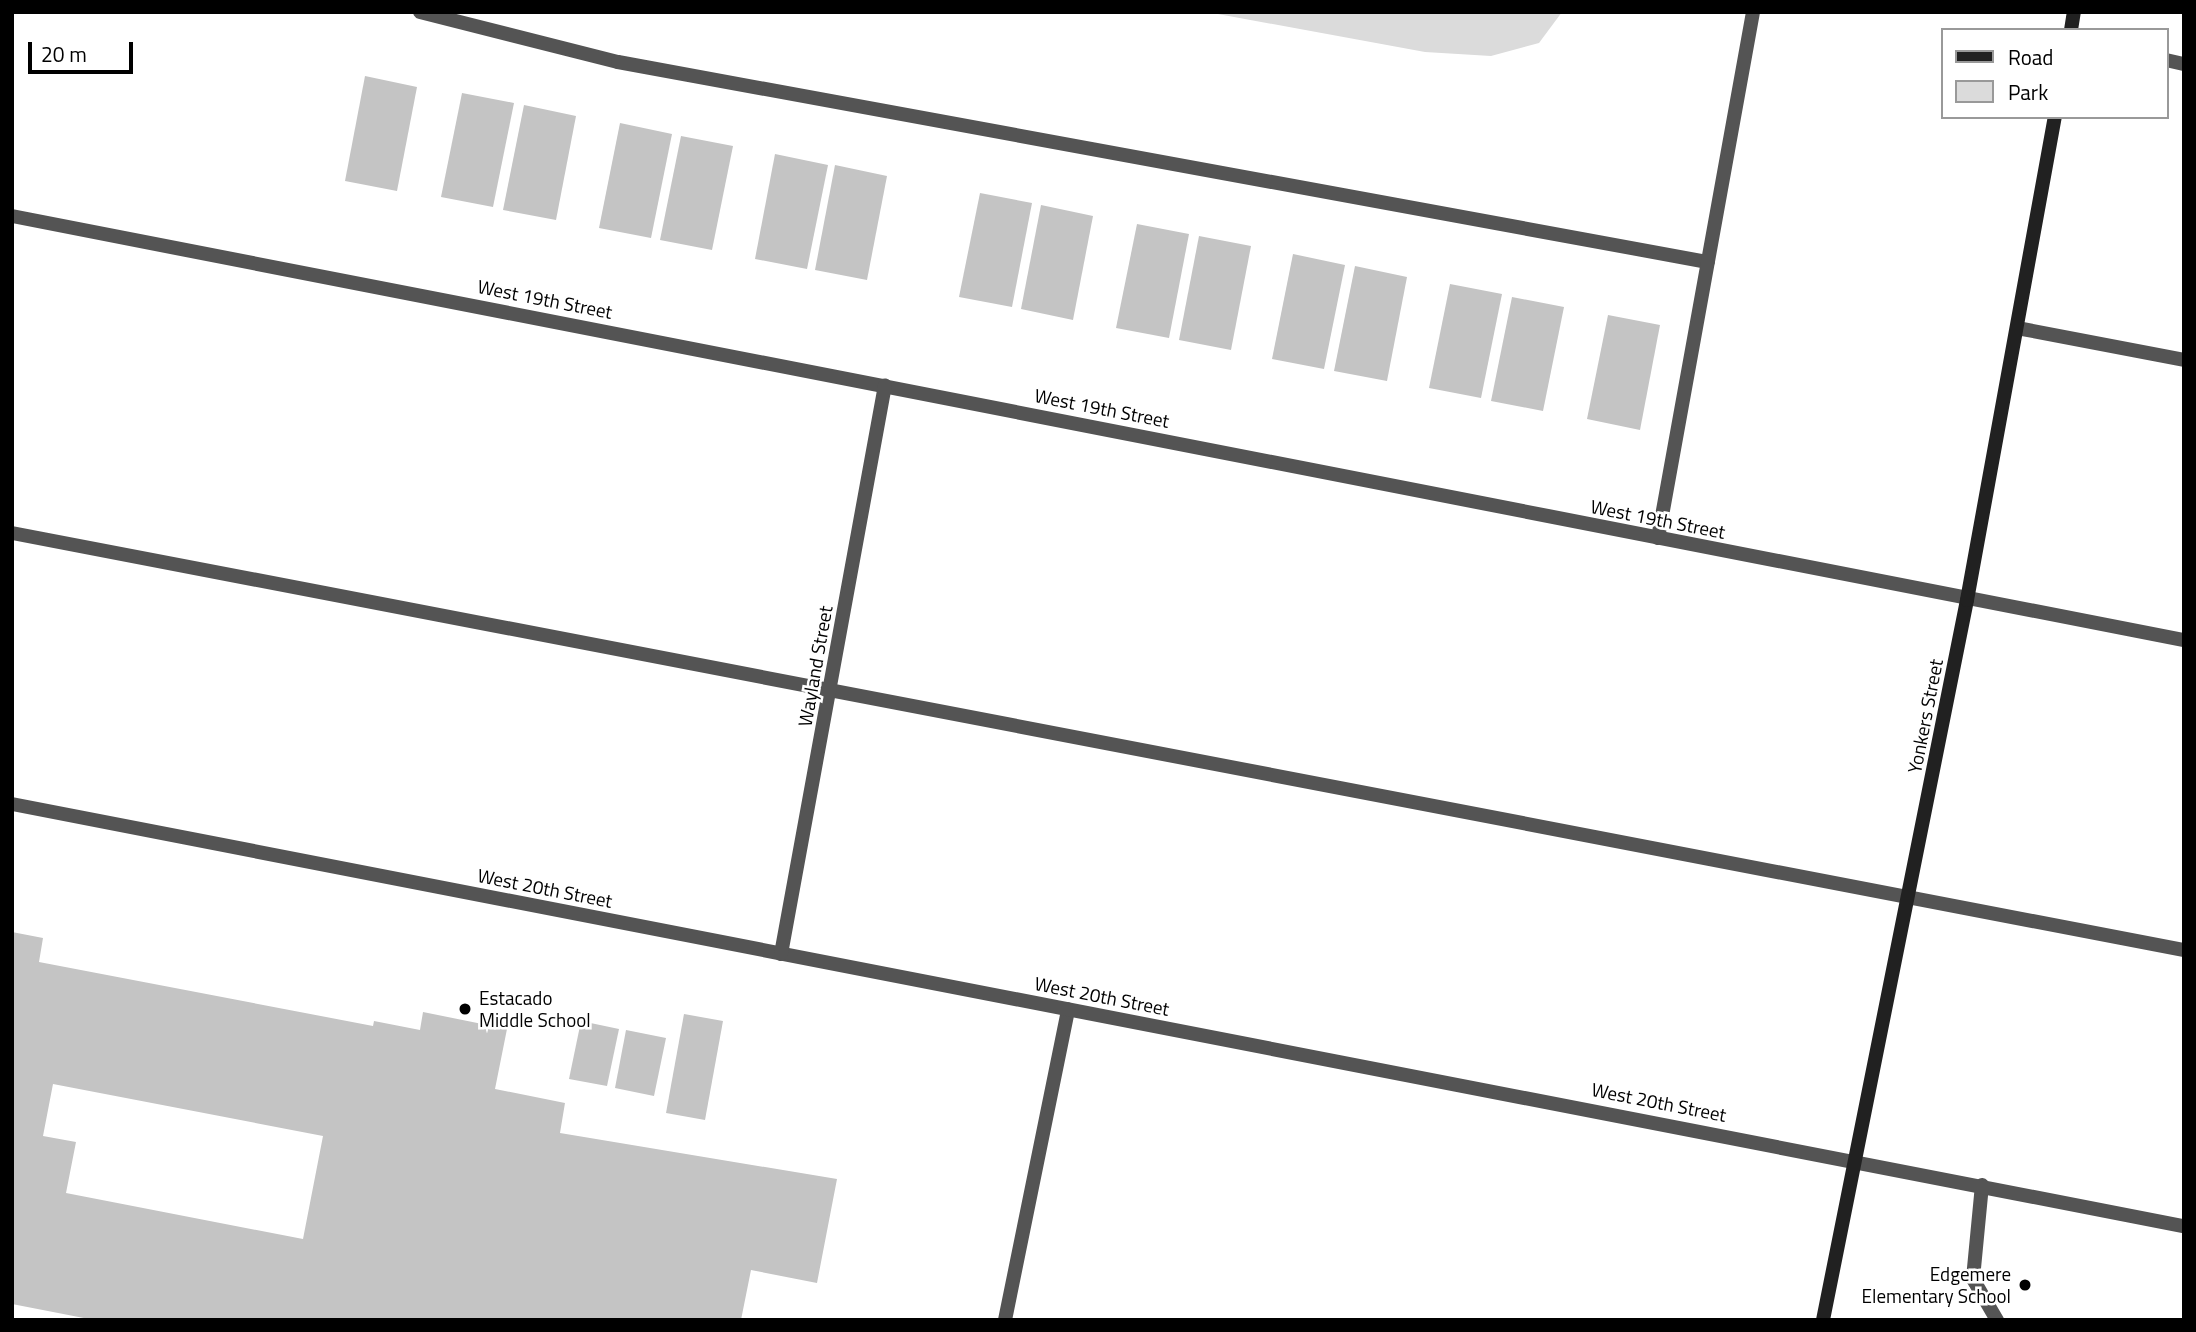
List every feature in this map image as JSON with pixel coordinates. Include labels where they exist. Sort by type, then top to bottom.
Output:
[{"type":"street","points":[[420,12],[618,62],[1708,262]]},
{"type":"street","points":[[1658,538],[1753,12]]},
{"type":"street","name":"Yonkers Street","points":[[1824,1320],[1967,600],[2055,119]]},
{"type":"street","name":"West 19th Street","points":[[12,216],[885,384],[1967,600],[2184,640]]},
{"type":"street","points":[[2017,328],[2184,360]]},
{"type":"street","name":"Wayland Street","points":[[781,954],[885,384]]},
{"type":"street","points":[[12,533],[2184,950]]},
{"type":"street","name":"West 20th Street","points":[[12,804],[1854,1159],[2184,1226]]},
{"type":"street","points":[[1005,1320],[1068,1009]]},
{"type":"street","points":[[1982,1185],[1973,1279],[1997,1320]]},
{"type":"green space","points":[[1207,12],[1562,12],[1539,43],[1491,56],[1425,52]]},
{"type":"building","points":[[365,76],[417,87],[397,191],[345,181]]},
{"type":"building","points":[[462,93],[514,103],[493,207],[441,197]]},
{"type":"building","points":[[524,105],[576,116],[556,220],[503,210]]},
{"type":"building","points":[[620,123],[672,134],[651,238],[599,228]]},
{"type":"building","points":[[681,136],[733,146],[712,250],[660,240]]},
{"type":"building","points":[[775,154],[828,165],[807,269],[755,259]]},
{"type":"building","points":[[835,165],[887,176],[867,280],[815,270]]},
{"type":"building","points":[[980,193],[1032,203],[1012,307],[959,297]]},
{"type":"building","points":[[1041,205],[1093,216],[1073,320],[1021,309]]},
{"type":"building","points":[[1137,224],[1189,234],[1169,338],[1116,328]]},
{"type":"building","points":[[1199,236],[1251,246],[1231,350],[1179,340]]},
{"type":"building","points":[[1293,254],[1345,265],[1324,369],[1272,359]]},
{"type":"building","points":[[1355,266],[1407,277],[1387,381],[1334,371]]},
{"type":"building","points":[[1450,284],[1502,294],[1481,398],[1429,388]]},
{"type":"building","points":[[1512,297],[1564,307],[1543,411],[1491,401]]},
{"type":"building","points":[[1608,315],[1660,325],[1640,430],[1587,419]]},
{"type":"building","points":[[12,932],[43,938],[39,962],[373,1026],[374,1021],[420,1030],[423,1012],[507,1029],[495,1089],[565,1103],[560,1133],[837,1179],[817,1283],[751,1270],[741,1320],[94,1320],[12,1304]],"holes":[[[53,1084],[323,1136],[303,1239],[66,1193],[76,1142],[43,1136]]]},
{"type":"building","points":[[684,1014],[723,1021],[705,1120],[666,1113]]},
{"type":"building","points":[[581,1021],[619,1029],[607,1086],[569,1079]]},
{"type":"building","points":[[626,1030],[666,1038],[654,1096],[615,1088]]},
{"type":"place","name":"Estacado Middle School","points":[[465,1009]]},
{"type":"place","name":"Edgemere Elementary School","points":[[2025,1285]]}]
